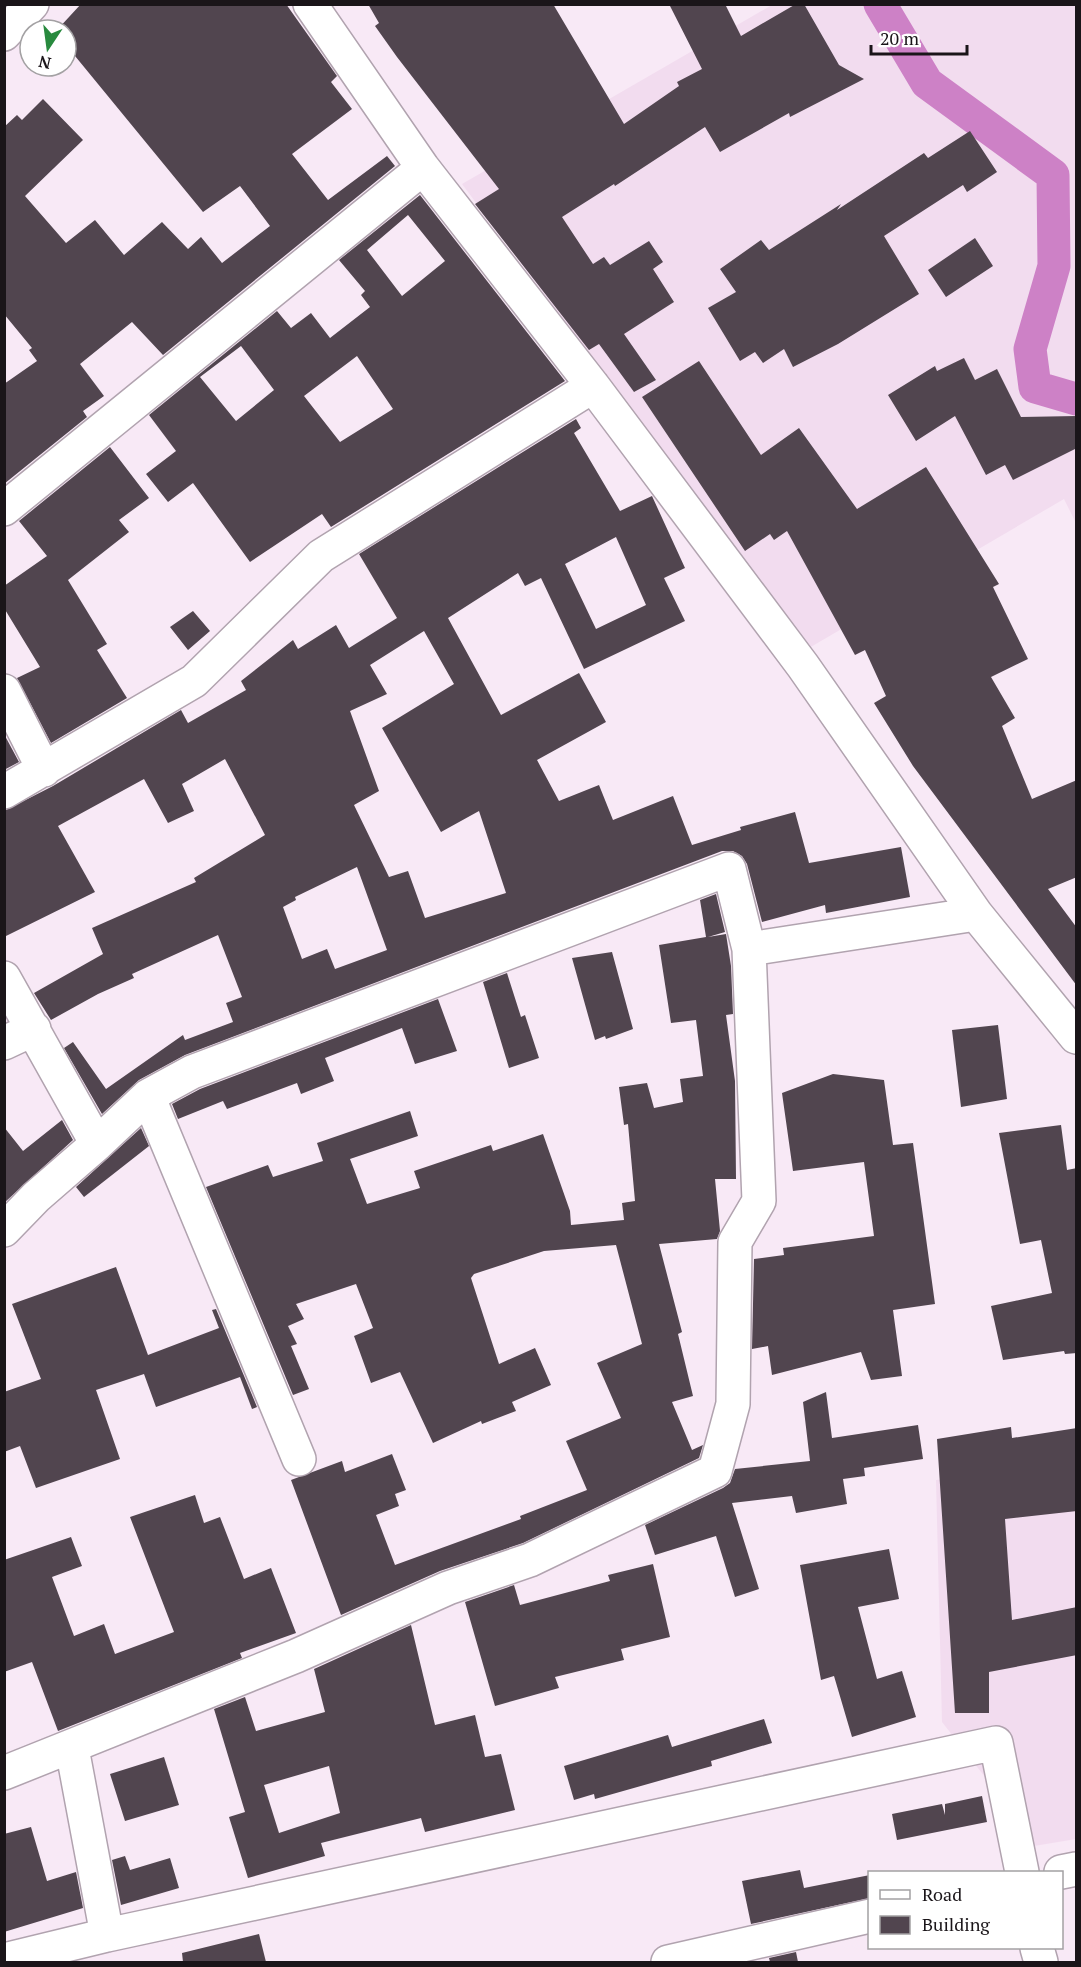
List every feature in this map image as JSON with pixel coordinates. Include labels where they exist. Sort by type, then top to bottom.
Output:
[{"type":"street","points":[[4,34],[32,4]]},
{"type":"street","points":[[310,4],[423,168],[593,386],[803,666],[976,914],[1077,1037]]},
{"type":"street","points":[[4,509],[423,168]]},
{"type":"street","points":[[4,792],[194,681],[321,556],[593,386]]},
{"type":"street","points":[[4,691],[44,770]]},
{"type":"street","points":[[4,1230],[36,1197],[98,1144],[148,1096],[192,1072],[729,869],[749,949],[759,1201],[735,1242],[733,1404],[715,1471],[530,1560],[448,1588],[296,1656],[72,1748],[4,1773]]},
{"type":"street","points":[[749,949],[976,914]]},
{"type":"street","points":[[4,978],[98,1144]]},
{"type":"street","points":[[4,1043],[34,1029]]},
{"type":"street","points":[[148,1096],[299,1459]]},
{"type":"street","points":[[4,1960],[106,1935],[996,1743],[1022,1871]]},
{"type":"street","points":[[72,1748],[106,1935]]},
{"type":"street","points":[[668,1962],[868,1916]]},
{"type":"shaded area","points":[[772,5],[1076,5],[1076,523],[1064,499],[809,648],[462,184]]},
{"type":"shaded area","points":[[1076,1464],[1076,1839],[1022,1848],[985,1777],[942,1722],[936,1480]]},
{"type":"building","points":[[81,4],[286,4],[337,76],[331,82],[352,109],[292,154],[328,200],[387,156],[395,166],[163,355],[132,322],[80,364],[104,396],[83,411],[87,417],[4,484],[4,384],[37,361],[29,350],[32,348],[4,314],[4,127],[17,115],[22,120],[43,99],[83,140],[25,196],[66,243],[95,220],[124,255],[162,222],[188,249],[201,237],[222,263],[270,226],[240,186],[203,212],[78,60],[78,18],[68,18]]},
{"type":"building","points":[[368,4],[553,4],[624,124],[679,86],[677,82],[702,69],[669,4],[725,4],[741,36],[796,4],[804,4],[839,65],[864,79],[790,117],[789,113],[720,152],[705,127],[615,186],[614,184],[562,217],[593,264],[604,257],[610,265],[649,241],[663,262],[653,269],[674,302],[624,334],[656,380],[634,392],[599,344],[589,350],[475,204],[499,189],[375,26],[379,23]]},
{"type":"building","points":[[970,131],[997,172],[967,192],[963,185],[884,236],[919,294],[838,344],[793,367],[784,349],[763,363],[755,352],[740,361],[708,308],[736,292],[720,269],[761,240],[769,250],[841,204],[837,210],[924,153],[928,158]]},
{"type":"building","points":[[420,195],[565,381],[331,527],[322,514],[250,562],[193,483],[168,502],[146,474],[176,451],[149,415],[277,311],[291,328],[311,313],[330,338],[370,307],[361,295],[365,291],[339,260]],"holes":[[[408,215],[445,261],[402,296],[367,250]],[[241,346],[274,390],[236,421],[200,377]],[[357,356],[393,409],[340,442],[304,396]]]},
{"type":"building","points":[[975,238],[993,266],[946,297],[928,270]]},
{"type":"building","points":[[964,358],[975,380],[997,369],[1021,417],[1077,416],[1077,448],[1013,480],[1005,465],[986,475],[955,416],[916,441],[888,395],[935,366],[937,371]]},
{"type":"building","points":[[699,361],[761,455],[799,428],[857,509],[926,467],[999,584],[993,587],[1028,659],[991,677],[1015,718],[1002,726],[1032,799],[1077,780],[1077,877],[1048,889],[1077,928],[1077,986],[913,766],[874,703],[886,696],[865,650],[855,655],[787,531],[774,540],[770,534],[745,551],[642,397]]},
{"type":"building","points":[[576,419],[581,428],[574,433],[620,511],[652,496],[685,568],[664,578],[685,621],[584,669],[541,578],[525,586],[518,573],[448,618],[501,715],[579,673],[606,722],[537,760],[559,801],[599,785],[613,820],[673,796],[692,845],[741,830],[740,827],[795,812],[809,863],[901,847],[910,897],[826,913],[825,905],[762,922],[747,864],[742,856],[733,851],[722,851],[185,1055],[139,1080],[102,1114],[64,1048],[73,1042],[106,1089],[183,1035],[185,1040],[233,1022],[226,1003],[242,997],[218,935],[132,974],[134,978],[98,994],[51,1020],[34,993],[103,954],[92,928],[196,882],[194,878],[265,835],[225,759],[182,784],[194,811],[168,823],[144,779],[58,826],[95,892],[4,937],[4,811],[53,786],[181,710],[188,723],[246,690],[241,681],[293,640],[298,649],[336,625],[349,648],[397,618],[359,554]],"holes":[[[616,537],[646,605],[596,629],[565,564]],[[424,631],[454,684],[382,728],[441,832],[479,811],[506,893],[425,918],[408,871],[389,877],[354,805],[379,791],[350,711],[387,694],[370,665]],[[357,867],[387,950],[335,969],[327,949],[302,959],[283,907],[296,900],[295,897]]]},
{"type":"building","points":[[110,447],[149,498],[119,520],[129,532],[68,580],[107,644],[97,650],[127,698],[51,743],[17,678],[40,667],[4,608],[4,586],[47,556],[19,521]]},
{"type":"building","points":[[193,611],[210,631],[188,650],[170,627]]},
{"type":"building","points":[[4,734],[19,762],[4,770]]},
{"type":"building","points":[[716,894],[725,932],[708,937],[726,934],[731,966],[733,1014],[726,1015],[735,1081],[736,1179],[715,1179],[720,1231],[717,1239],[659,1244],[682,1332],[678,1334],[693,1396],[672,1402],[692,1450],[703,1445],[699,1458],[523,1543],[440,1571],[341,1615],[291,1480],[342,1461],[345,1472],[392,1454],[406,1490],[395,1494],[399,1506],[376,1515],[395,1565],[521,1519],[520,1516],[587,1490],[566,1441],[621,1418],[597,1363],[642,1344],[616,1245],[544,1251],[474,1274],[471,1278],[499,1364],[535,1348],[551,1385],[512,1402],[516,1411],[482,1424],[481,1421],[433,1443],[400,1372],[371,1383],[354,1336],[373,1328],[356,1284],[296,1304],[304,1319],[288,1326],[297,1344],[291,1346],[309,1389],[293,1395],[206,1187],[268,1165],[273,1177],[323,1161],[317,1143],[410,1111],[418,1136],[350,1159],[367,1204],[420,1188],[414,1171],[491,1145],[493,1151],[543,1134],[570,1211],[571,1225],[624,1220],[622,1203],[635,1201],[628,1124],[624,1125],[619,1087],[647,1083],[654,1108],[683,1102],[680,1079],[703,1076],[696,1020],[671,1023],[659,945],[706,937],[700,900]]},
{"type":"building","points":[[612,952],[633,1029],[606,1039],[605,1036],[595,1040],[572,958]]},
{"type":"building","points":[[507,973],[521,1017],[525,1015],[539,1058],[509,1068],[483,982]]},
{"type":"building","points":[[438,999],[457,1051],[415,1064],[402,1028],[325,1058],[334,1081],[301,1094],[297,1083],[227,1109],[223,1101],[178,1119],[172,1104],[200,1089]]},
{"type":"building","points":[[998,1025],[1007,1099],[961,1107],[952,1030]]},
{"type":"building","points":[[833,1074],[884,1080],[893,1145],[913,1143],[935,1304],[893,1310],[902,1376],[871,1380],[861,1352],[772,1375],[768,1346],[752,1349],[754,1259],[784,1255],[783,1248],[874,1236],[864,1162],[793,1171],[782,1093]]},
{"type":"building","points":[[62,1120],[73,1140],[4,1203],[4,1127],[23,1151]]},
{"type":"building","points":[[1061,1125],[1067,1170],[1077,1168],[1077,1353],[1065,1354],[1064,1351],[1003,1360],[991,1306],[1052,1293],[1041,1240],[1020,1244],[999,1133]]},
{"type":"building","points":[[141,1128],[149,1146],[84,1197],[76,1187]]},
{"type":"building","points":[[116,1267],[148,1355],[219,1328],[212,1310],[216,1309],[257,1407],[252,1409],[240,1377],[156,1407],[144,1374],[96,1390],[120,1459],[36,1488],[20,1446],[4,1452],[4,1392],[41,1379],[12,1304]]},
{"type":"building","points":[[826,1392],[832,1438],[918,1425],[923,1459],[864,1468],[865,1476],[843,1479],[847,1504],[796,1513],[792,1496],[732,1503],[759,1589],[735,1597],[716,1536],[655,1555],[645,1525],[723,1488],[730,1483],[735,1469],[810,1461],[803,1402]]},
{"type":"building","points":[[1011,1427],[1012,1438],[1077,1428],[1077,1511],[1005,1519],[1012,1620],[1077,1607],[1077,1655],[989,1672],[989,1713],[955,1713],[937,1439]]},
{"type":"building","points":[[195,1495],[204,1523],[220,1517],[244,1579],[271,1568],[296,1633],[240,1653],[242,1658],[58,1731],[32,1662],[4,1672],[4,1560],[71,1537],[82,1566],[52,1577],[74,1636],[104,1624],[115,1654],[174,1632],[130,1517]]},
{"type":"building","points":[[889,1549],[899,1599],[858,1607],[877,1679],[902,1671],[916,1717],[852,1737],[834,1676],[821,1680],[800,1565]]},
{"type":"building","points":[[653,1564],[670,1637],[621,1649],[624,1660],[555,1677],[559,1688],[495,1706],[465,1602],[514,1585],[520,1605],[610,1581],[608,1575]]},
{"type":"building","points":[[411,1625],[435,1725],[475,1715],[485,1757],[501,1754],[515,1810],[425,1832],[421,1818],[321,1843],[325,1856],[248,1878],[229,1817],[245,1812],[214,1709],[245,1697],[256,1731],[325,1712],[314,1669]],"holes":[[[329,1766],[340,1813],[279,1833],[264,1785]]]},
{"type":"building","points":[[764,1719],[772,1743],[711,1761],[712,1766],[595,1799],[594,1794],[574,1800],[564,1766],[668,1735],[672,1747]]},
{"type":"building","points":[[164,1757],[179,1805],[125,1821],[110,1774]]},
{"type":"building","points":[[982,1796],[987,1822],[897,1840],[892,1814],[942,1804],[945,1815],[945,1804]]},
{"type":"building","points":[[31,1827],[47,1881],[76,1872],[83,1908],[4,1932],[4,1834]]},
{"type":"building","points":[[125,1856],[130,1870],[170,1858],[179,1888],[121,1905],[112,1860]]},
{"type":"building","points":[[800,1870],[804,1888],[868,1875],[868,1898],[751,1924],[742,1881]]},
{"type":"building","points":[[259,1934],[266,1962],[183,1962],[182,1953]]},
{"type":"building","points":[[796,1952],[798,1962],[770,1962],[769,1958]]},
{"type":"waterway","points":[[880,4],[927,83],[1053,175],[1054,266],[1030,349],[1035,387],[1076,399]]}]
